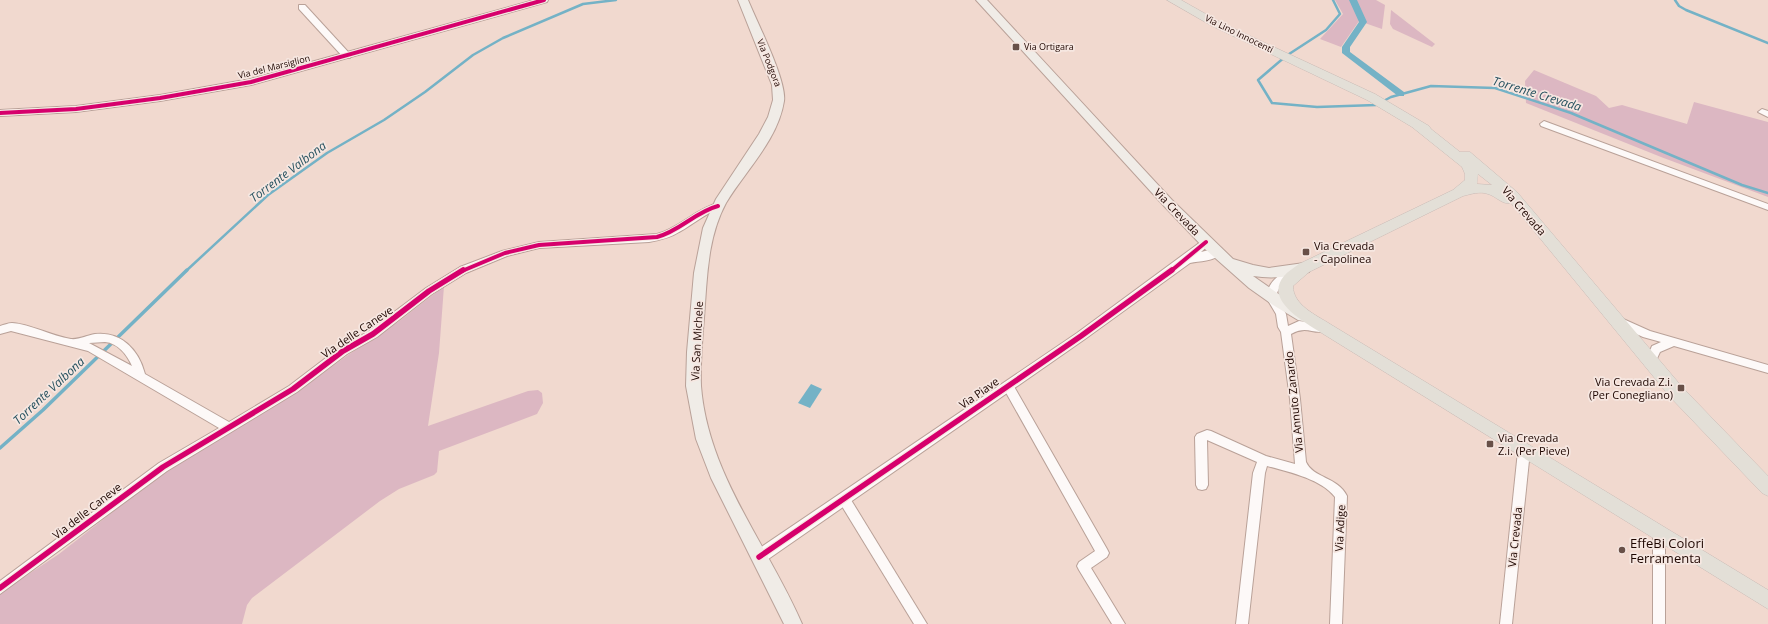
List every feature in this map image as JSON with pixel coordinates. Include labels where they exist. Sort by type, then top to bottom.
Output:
[{"type":"main road","name":"Via Podgora","points":[[743,0],[778,85],[780,94],[779,105],[770,126]]},
{"type":"main road","name":"Via Crevada","points":[[981,0],[1146,179],[1206,242],[1242,275],[1271,297],[1325,328],[1768,600]]},
{"type":"main road","name":"Via Lino Innocenti","points":[[1173,0],[1216,24],[1306,66]]},
{"type":"main road","name":"Via Crevada","points":[[1306,66],[1371,96],[1461,152],[1493,177],[1512,195],[1677,393],[1768,488]]},
{"type":"main road","name":"Via Crevada","points":[[1222,256],[1245,269],[1265,274],[1280,273],[1304,268],[1458,193],[1471,182],[1473,178],[1471,169],[1417,125]]},
{"type":"main road","name":"Via San Michele","points":[[770,126],[718,206],[706,238],[693,366],[695,396],[700,426],[722,490],[759,557],[793,624]]},
{"type":"main road","points":[[1458,193],[1476,187],[1494,190],[1506,198],[1545,236]]},
{"type":"main road","name":"Via Crevada","points":[[1304,268],[1289,281],[1286,286],[1286,294],[1298,310],[1325,328]]},
{"type":"street","name":"Via del Marsiglion","points":[[0,113],[76,109],[160,98],[269,78],[544,0]]},
{"type":"street","points":[[302,7],[346,56]]},
{"type":"street","points":[[1544,124],[1768,207]]},
{"type":"street","name":"Via delle Caneve","points":[[0,588],[163,467],[294,389],[343,351],[394,319],[447,279],[482,262],[525,248],[556,243],[649,239],[659,237],[680,228],[701,211],[718,206]]},
{"type":"street","name":"Via Piave","points":[[759,557],[1008,386],[1187,260],[1206,242]]},
{"type":"street","name":"Via Piave","points":[[1187,260],[1222,256]]},
{"type":"street","name":"Via Crevada","points":[[1271,297],[1272,289],[1277,281],[1304,268]]},
{"type":"street","name":"Via Annuto Zanardo","points":[[1271,297],[1281,314],[1283,327],[1286,332],[1300,462],[1304,471]]},
{"type":"street","name":"Via Crevada","points":[[1612,316],[1635,330],[1768,369]]},
{"type":"street","points":[[1286,332],[1299,325],[1325,328]]},
{"type":"street","points":[[0,330],[11,327],[73,343],[96,351],[228,427]]},
{"type":"street","points":[[73,343],[112,340],[132,356],[138,366],[140,376]]},
{"type":"street","points":[[1650,362],[1656,349],[1672,342]]},
{"type":"street","name":"Via Piave","points":[[1008,386],[1103,553],[1083,566],[1119,624]]},
{"type":"street","name":"Via Adige","points":[[1202,485],[1201,437],[1212,436],[1264,460],[1304,471],[1335,488],[1341,496],[1336,624]]},
{"type":"street","name":"Via Crevada","points":[[1506,624],[1524,451]]},
{"type":"street","points":[[1242,624],[1259,473],[1264,460]]},
{"type":"street","points":[[844,498],[921,624]]},
{"type":"street","points":[[1659,533],[1659,624]]},
{"type":"shaded area","points":[[1335,0],[1376,0],[1385,5],[1382,29],[1359,21],[1341,47],[1320,39],[1343,14]]},
{"type":"shaded area","points":[[1391,10],[1435,44],[1432,47],[1393,29],[1390,24]]},
{"type":"shaded area","points":[[1534,70],[1596,96],[1609,108],[1622,105],[1687,124],[1694,102],[1768,122],[1768,197],[1661,157],[1526,103],[1525,81]]},
{"type":"shaded area","points":[[444,286],[439,353],[428,426],[528,391],[538,390],[542,393],[543,403],[537,414],[439,451],[437,472],[434,475],[399,489],[380,501],[252,598],[247,605],[242,624],[0,624],[0,593],[59,554],[142,489],[190,455],[295,393],[348,355],[398,322]]},
{"type":"water","points":[[811,384],[822,389],[810,408],[798,403]]},
{"type":"waterway","name":"Torrente Valbona","points":[[186,271],[268,195],[327,153],[384,120],[425,92],[473,55],[503,38],[583,4],[616,0]]},
{"type":"waterway","name":"Torrente Crevada","points":[[1333,0],[1340,14],[1326,30],[1286,56],[1258,80],[1272,103],[1317,107],[1376,105],[1391,97],[1431,86],[1495,88],[1571,113],[1742,185],[1768,193]]},
{"type":"waterway","points":[[1353,0],[1363,22],[1346,47],[1346,53],[1401,94]]},
{"type":"waterway","points":[[1675,0],[1679,6],[1686,10],[1768,43]]},
{"type":"waterway","name":"Torrente Valbona","points":[[0,448],[43,410],[187,270]]},
{"type":"cycle path","points":[[0,113],[76,109],[160,98],[251,82],[544,0]]},
{"type":"cycle path","points":[[0,588],[163,467],[293,389],[343,351],[373,334],[429,291],[463,270],[505,253],[539,245],[649,239],[665,235],[684,225],[702,212],[718,206]]},
{"type":"cycle path","points":[[759,557],[1081,336],[1187,259],[1206,242]]},
{"type":"place","name":"Via Ortigara","points":[[1016,47]]},
{"type":"place","name":"Via Crevada - Capolinea","points":[[1306,252]]},
{"type":"place","name":"Via Crevada Z.i. (Per Conegliano)","points":[[1681,388]]},
{"type":"place","name":"Via Crevada Z.i. (Per Pieve)","points":[[1490,444]]},
{"type":"place","name":"EffeBi Colori Ferramenta","points":[[1622,550]]}]
